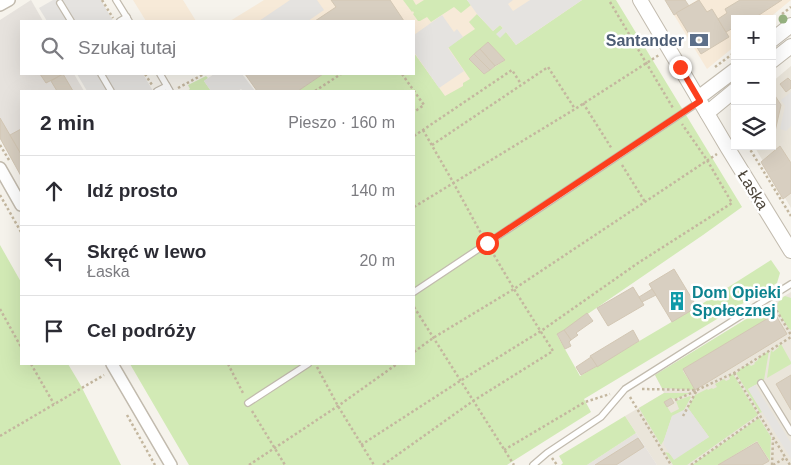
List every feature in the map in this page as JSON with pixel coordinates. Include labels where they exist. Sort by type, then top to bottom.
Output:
[{"type":"street","name":"Łaska","points":[[640,0],[791,251]]},
{"type":"street","points":[[776,37],[791,25]]},
{"type":"street","points":[[773,60],[791,46]]},
{"type":"street","points":[[701,104],[731,74]]},
{"type":"street","points":[[701,104],[731,92]]},
{"type":"street","points":[[0,168],[20,203]]},
{"type":"street","points":[[113,365],[171,465]]},
{"type":"lane","points":[[116,0],[128,19]]},
{"type":"lane","points":[[60,3],[70,20]]},
{"type":"lane","points":[[102,75],[110,90]]},
{"type":"lane","points":[[161,75],[170,90]]},
{"type":"lane","points":[[415,291],[677,116],[701,104]]},
{"type":"lane","points":[[533,465],[547,453],[600,417],[625,389],[791,284]]},
{"type":"lane","points":[[248,403],[306,365]]},
{"type":"lane","points":[[761,383],[791,432]]},
{"type":"path","points":[[102,0],[113,20]]},
{"type":"path","points":[[362,445],[541,331],[638,263],[732,203],[707,160],[677,116],[610,2]]},
{"type":"path","points":[[415,206],[669,49]]},
{"type":"path","points":[[713,69],[731,55]]},
{"type":"path","points":[[432,145],[548,67],[575,108]]},
{"type":"path","points":[[415,135],[512,70],[521,84]]},
{"type":"path","points":[[146,75],[155,90]]},
{"type":"path","points":[[170,90],[202,75]]},
{"type":"path","points":[[317,90],[339,75]]},
{"type":"path","points":[[403,75],[413,90]]},
{"type":"path","points":[[415,92],[424,105],[415,111]]},
{"type":"path","points":[[415,351],[433,338],[514,289],[727,147]]},
{"type":"path","points":[[750,150],[791,216]]},
{"type":"path","points":[[0,195],[20,230]]},
{"type":"path","points":[[675,400],[734,372],[791,336],[769,298]]},
{"type":"path","points":[[0,309],[20,345]]},
{"type":"path","points":[[415,309],[514,465]]},
{"type":"path","points":[[383,465],[473,401],[553,351]]},
{"type":"path","points":[[32,365],[54,404]]},
{"type":"path","points":[[229,365],[248,403],[285,465]]},
{"type":"path","points":[[316,365],[374,465]]},
{"type":"path","points":[[249,465],[396,365]]},
{"type":"path","points":[[101,370],[108,382]]},
{"type":"path","points":[[734,372],[790,465]]},
{"type":"path","points":[[0,436],[104,375]]},
{"type":"path","points":[[625,389],[671,465]]},
{"type":"path","points":[[504,450],[585,402],[625,389],[697,390]]},
{"type":"path","points":[[683,416],[697,390]]},
{"type":"path","points":[[124,410],[155,465]]},
{"type":"path","points":[[691,465],[760,416]]},
{"type":"path","points":[[773,437],[773,465]]},
{"type":"path","points":[[773,465],[785,458]]},
{"type":"shaded area","points":[[31,0],[42,20],[20,20],[20,75],[75,75],[83,90],[20,90],[20,173],[0,138],[0,20]]},
{"type":"shaded area","points":[[53,0],[101,0],[112,20],[46,20],[39,8]]},
{"type":"shaded area","points":[[133,0],[183,0],[195,20],[145,20]]},
{"type":"shaded area","points":[[264,0],[594,0],[439,104],[415,70],[415,20],[232,20]]},
{"type":"shaded area","points":[[290,0],[317,0],[324,10],[309,20],[260,20]]},
{"type":"shaded area","points":[[467,0],[513,0],[508,4],[513,11],[530,0],[582,0],[516,45],[506,32],[500,38],[496,34],[503,28],[500,25],[493,31]]},
{"type":"shaded area","points":[[697,0],[791,0],[773,15],[731,15],[731,49],[707,69],[674,15]]},
{"type":"shaded area","points":[[442,15],[454,32],[457,29],[463,37],[448,48],[464,71],[439,88],[415,53],[415,34]]},
{"type":"shaded area","points":[[791,66],[791,208],[756,150],[776,150],[776,79]]},
{"type":"shaded area","points":[[78,75],[144,75],[152,90],[86,90]]},
{"type":"shaded area","points":[[213,75],[243,75],[254,90],[210,90],[204,81]]},
{"type":"shaded area","points":[[791,92],[791,126],[786,131],[780,129],[785,106],[781,100]]},
{"type":"shaded area","points":[[791,292],[791,465],[657,465],[625,416],[664,393],[655,375]]},
{"type":"shaded area","points":[[755,385],[791,443],[791,459],[748,389]]},
{"type":"shaded area","points":[[688,408],[709,437],[674,460],[664,445],[664,440],[672,416]]},
{"type":"shaded area","points":[[636,433],[657,465],[587,465]]},
{"type":"green space","points":[[403,0],[413,0],[416,5],[424,0],[467,0],[471,5],[461,13],[454,7],[431,22],[427,17],[418,21],[413,11]]},
{"type":"green space","points":[[582,0],[616,0],[742,207],[557,335],[580,376],[697,307],[771,260],[780,273],[777,283],[584,399],[591,412],[507,465],[189,465],[131,365],[415,365],[415,90],[299,90],[322,75],[415,75],[415,54],[445,96],[463,86],[463,83],[470,79],[448,47],[475,29],[469,22],[477,14],[493,31],[500,25],[503,28],[497,34],[506,32],[516,45]],"holes":[[[488,42],[505,60],[484,74],[470,59]]]},
{"type":"green space","points":[[206,76],[208,78],[204,81],[210,90],[188,90],[190,89],[188,85]]},
{"type":"green space","points":[[0,245],[20,280],[20,365],[69,365],[121,465],[0,465]]},
{"type":"green space","points":[[785,296],[791,298],[791,330],[780,316],[777,307],[780,300]]},
{"type":"green space","points":[[769,305],[776,315],[683,369],[695,390],[662,388],[655,375]]},
{"type":"green space","points":[[781,344],[791,364],[767,378],[771,350],[773,352]]},
{"type":"green space","points":[[769,351],[764,380],[748,389],[762,412],[760,413],[736,373],[749,364],[751,366],[755,364],[758,358]]},
{"type":"green space","points":[[733,374],[758,415],[687,465],[673,465],[665,452],[669,453],[674,459],[709,437],[688,408],[695,395],[707,389],[717,387],[715,384],[724,379],[726,381],[730,379],[729,376]]},
{"type":"green space","points":[[664,393],[690,393],[664,402],[671,413],[679,409],[676,401],[691,397],[684,410],[672,416],[661,445],[639,408]]},
{"type":"green space","points":[[625,416],[636,433],[587,465],[561,465],[563,463],[559,456]]},
{"type":"green space","points":[[759,418],[771,437],[770,461],[757,441],[718,465],[692,465]]},
{"type":"building","points":[[331,0],[390,0],[403,20],[316,20],[336,7]]},
{"type":"building","points":[[665,0],[685,0],[689,6],[674,15]]},
{"type":"building","points":[[699,0],[707,12],[712,9],[729,37],[701,54],[676,13]]},
{"type":"building","points":[[740,0],[782,0],[759,15],[731,15],[731,29],[726,32],[718,19],[727,13],[725,9]]},
{"type":"building","points":[[488,42],[505,60],[495,66],[480,49]]},
{"type":"building","points":[[480,49],[495,66],[490,70],[474,54]]},
{"type":"building","points":[[474,54],[490,70],[484,74],[469,59]]},
{"type":"building","points":[[41,75],[61,75],[46,83]]},
{"type":"building","points":[[64,75],[72,90],[56,90],[51,81]]},
{"type":"building","points":[[246,75],[322,75],[299,90],[256,90]]},
{"type":"building","points":[[788,78],[791,81],[791,88],[786,92],[780,84]]},
{"type":"building","points":[[776,97],[781,105],[776,127]]},
{"type":"building","points":[[0,118],[20,152],[20,174],[0,138]]},
{"type":"building","points":[[20,130],[20,152],[10,135]]},
{"type":"building","points":[[780,146],[791,163],[791,193],[783,199],[761,162]]},
{"type":"building","name":"Dom Opieki Społecznej","points":[[674,269],[697,307],[672,322],[649,284]]},
{"type":"building","points":[[633,287],[644,305],[608,326],[597,308]]},
{"type":"building","points":[[652,289],[656,295],[642,302],[639,297]]},
{"type":"building","points":[[587,313],[593,321],[576,333],[578,335],[571,340],[564,330]]},
{"type":"building","points":[[775,314],[787,334],[695,390],[683,369]]},
{"type":"building","points":[[564,330],[571,340],[569,342],[571,346],[565,349],[557,334]]},
{"type":"building","points":[[633,330],[639,341],[597,367],[590,356]]},
{"type":"building","points":[[591,357],[597,366],[581,375],[576,367]]},
{"type":"building","points":[[791,375],[791,410],[776,384]]},
{"type":"building","points":[[671,398],[674,403],[667,407],[664,402]]},
{"type":"building","points":[[638,438],[644,447],[616,465],[595,465]]},
{"type":"building","points":[[757,442],[769,461],[762,465],[718,465]]},
{"type":"place","name":"Santander","points":[[699,40]]},
{"type":"place","name":"Dom Opieki Społecznej","points":[[677,301]]},
{"type":"route","points":[[487,243],[700,101],[680,67]]}]
